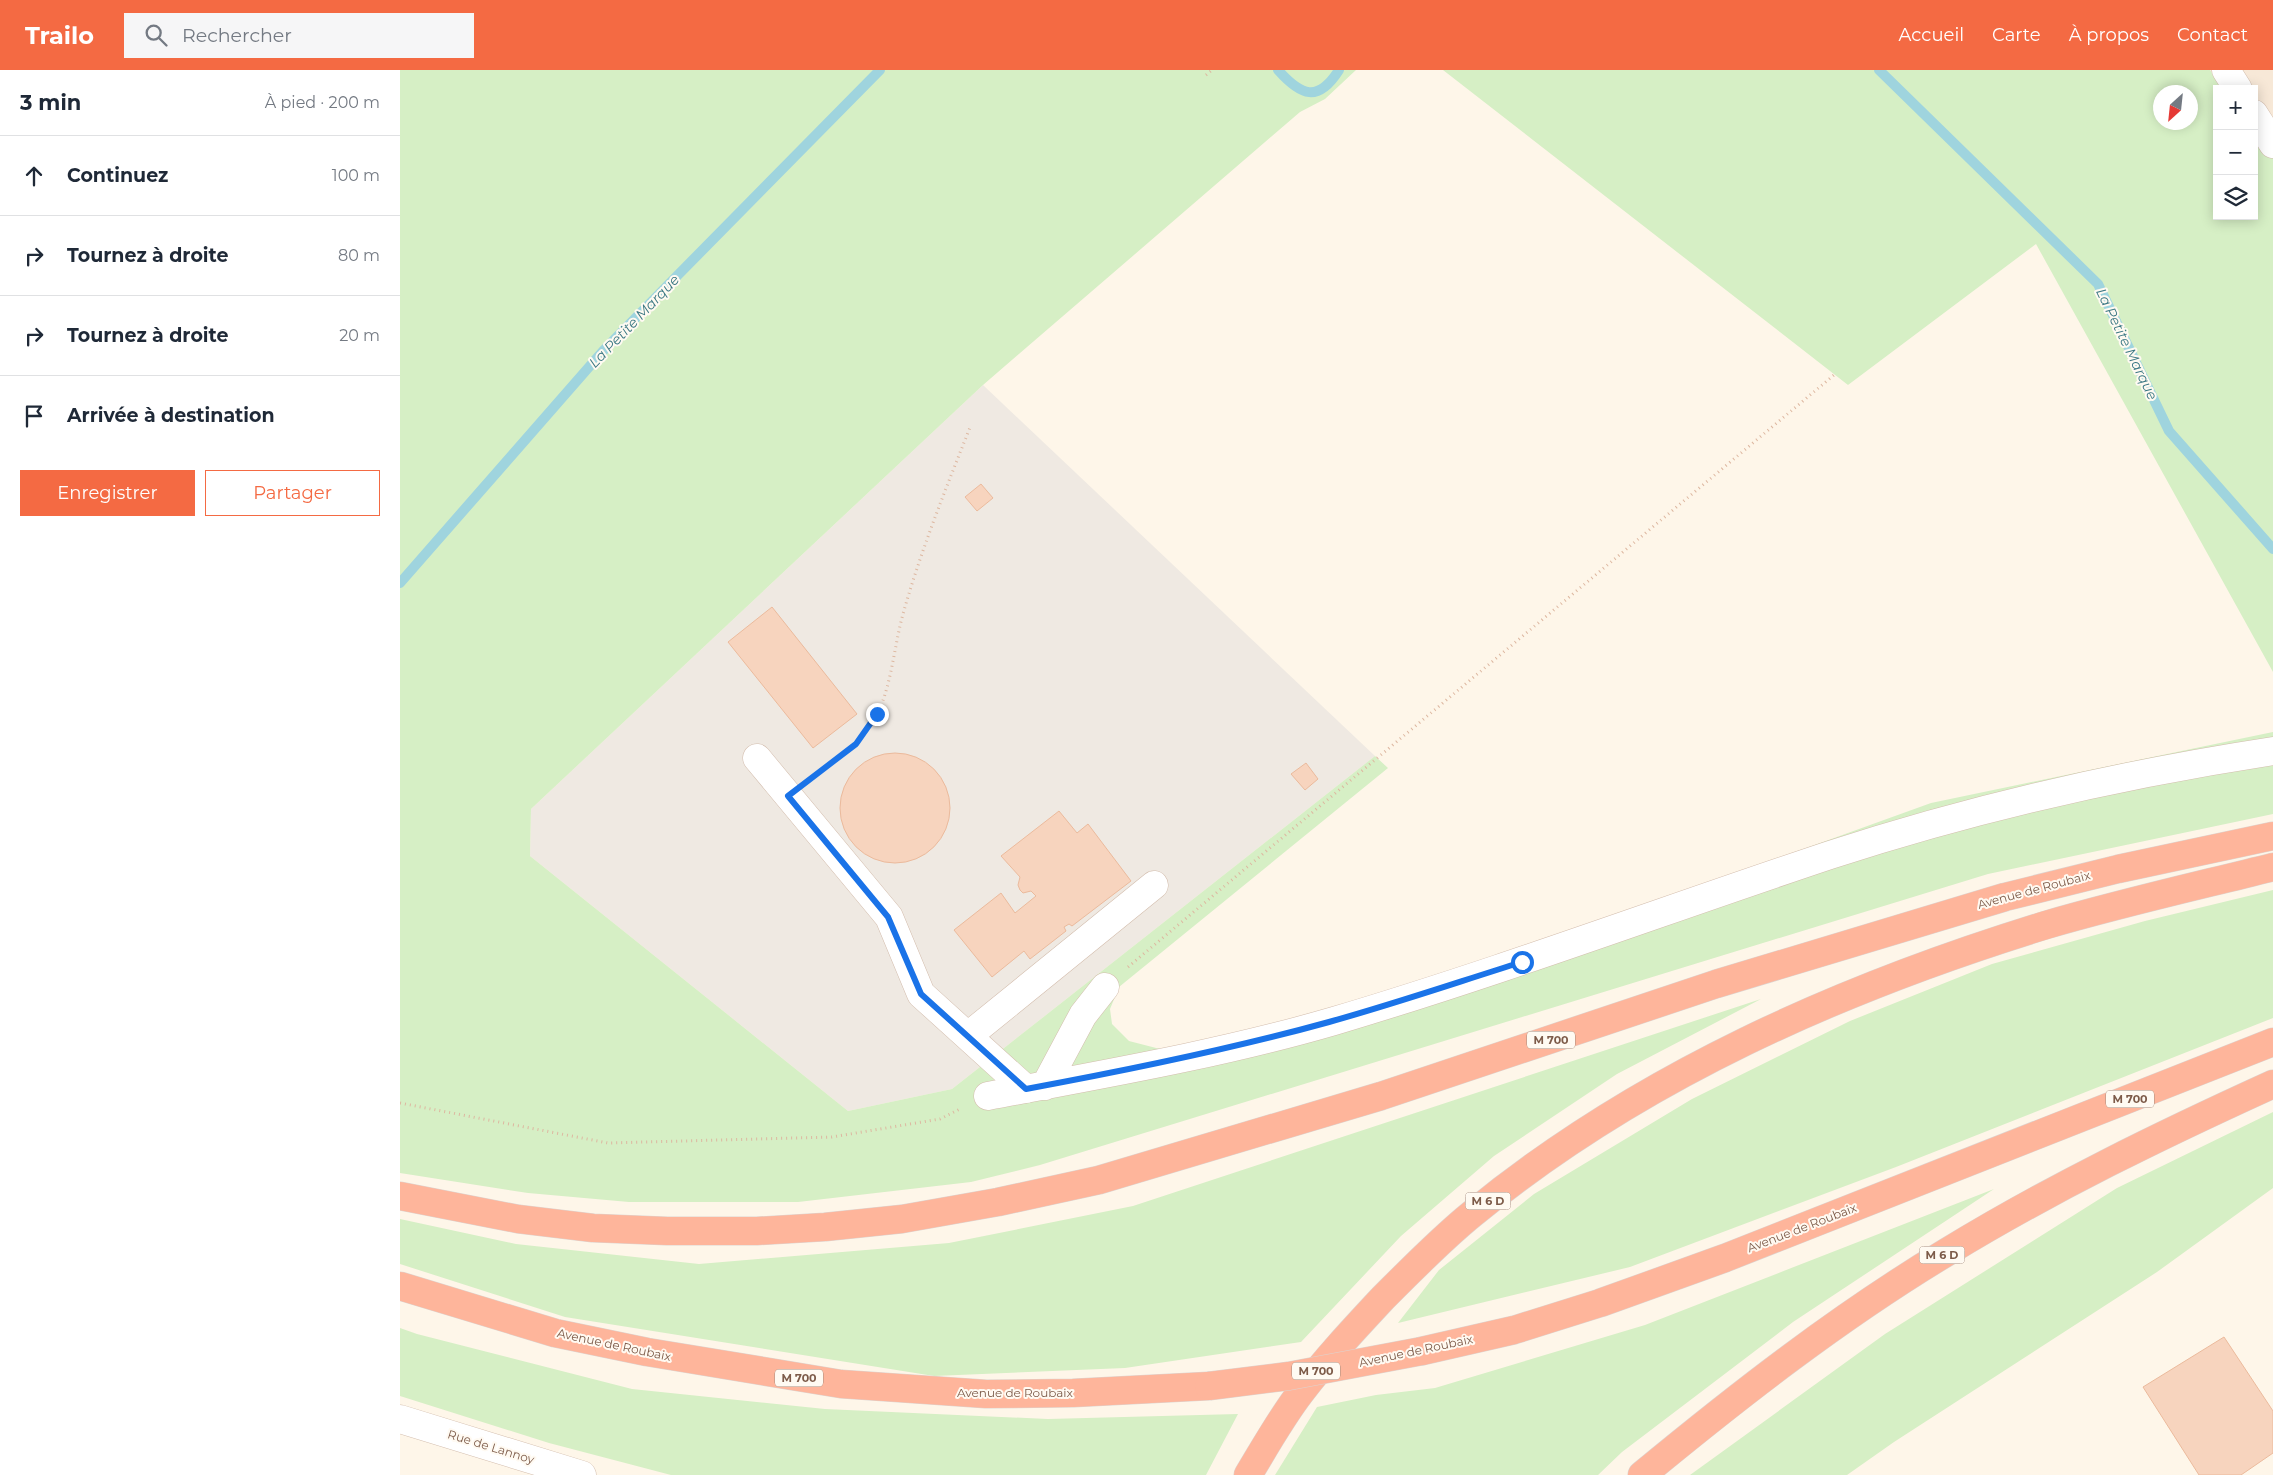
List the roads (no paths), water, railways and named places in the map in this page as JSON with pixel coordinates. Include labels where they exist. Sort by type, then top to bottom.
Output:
[{"type":"highway","name":"Avenue de Roubaix","points":[[400,1196],[518,1219],[593,1228],[668,1231],[757,1231],[825,1227],[902,1219],[998,1202],[1099,1180],[1381,1096],[1716,984],[2005,897],[2118,869],[2273,836]]},
{"type":"highway","name":"M 6 D","points":[[1248,1475],[1300,1393],[1333,1352],[1414,1267],[1484,1204],[1587,1130],[1727,1050],[1803,1015],[1915,969],[2047,925],[2273,867]]},
{"type":"highway","name":"Avenue de Roubaix","points":[[400,1286],[555,1333],[647,1352],[841,1384],[986,1394],[1073,1393],[1209,1386],[1289,1376],[1422,1351],[1531,1324],[1600,1303],[1716,1262],[2273,1042]]},
{"type":"highway","name":"M 6 D","points":[[1642,1475],[1699,1428],[1837,1324],[1946,1252],[2118,1156],[2273,1084]]},
{"type":"street","points":[[2226,70],[2235,85]]},
{"type":"street","points":[[2258,120],[2273,144]]},
{"type":"street","points":[[988,1096],[1150,1067],[1332,1022],[1522,962],[1831,854],[1950,820],[2114,780],[2273,751]]},
{"type":"street","points":[[757,758],[888,917],[921,994],[968,1036],[1035,1087]]},
{"type":"street","points":[[968,1036],[1154,885]]},
{"type":"street","points":[[1035,1087],[1104,987]]},
{"type":"street","name":"Rue de Lannoy","points":[[400,1419],[582,1475]]},
{"type":"waterway","name":"La Petite Marque","points":[[400,583],[603,351],[880,70]]},
{"type":"waterway","name":"La Petite Marque","points":[[1278,70],[1294,86],[1309,92],[1324,88],[1339,70]]},
{"type":"waterway","name":"La Petite Marque","points":[[1879,70],[2098,284],[2169,431],[2273,549]]}]
